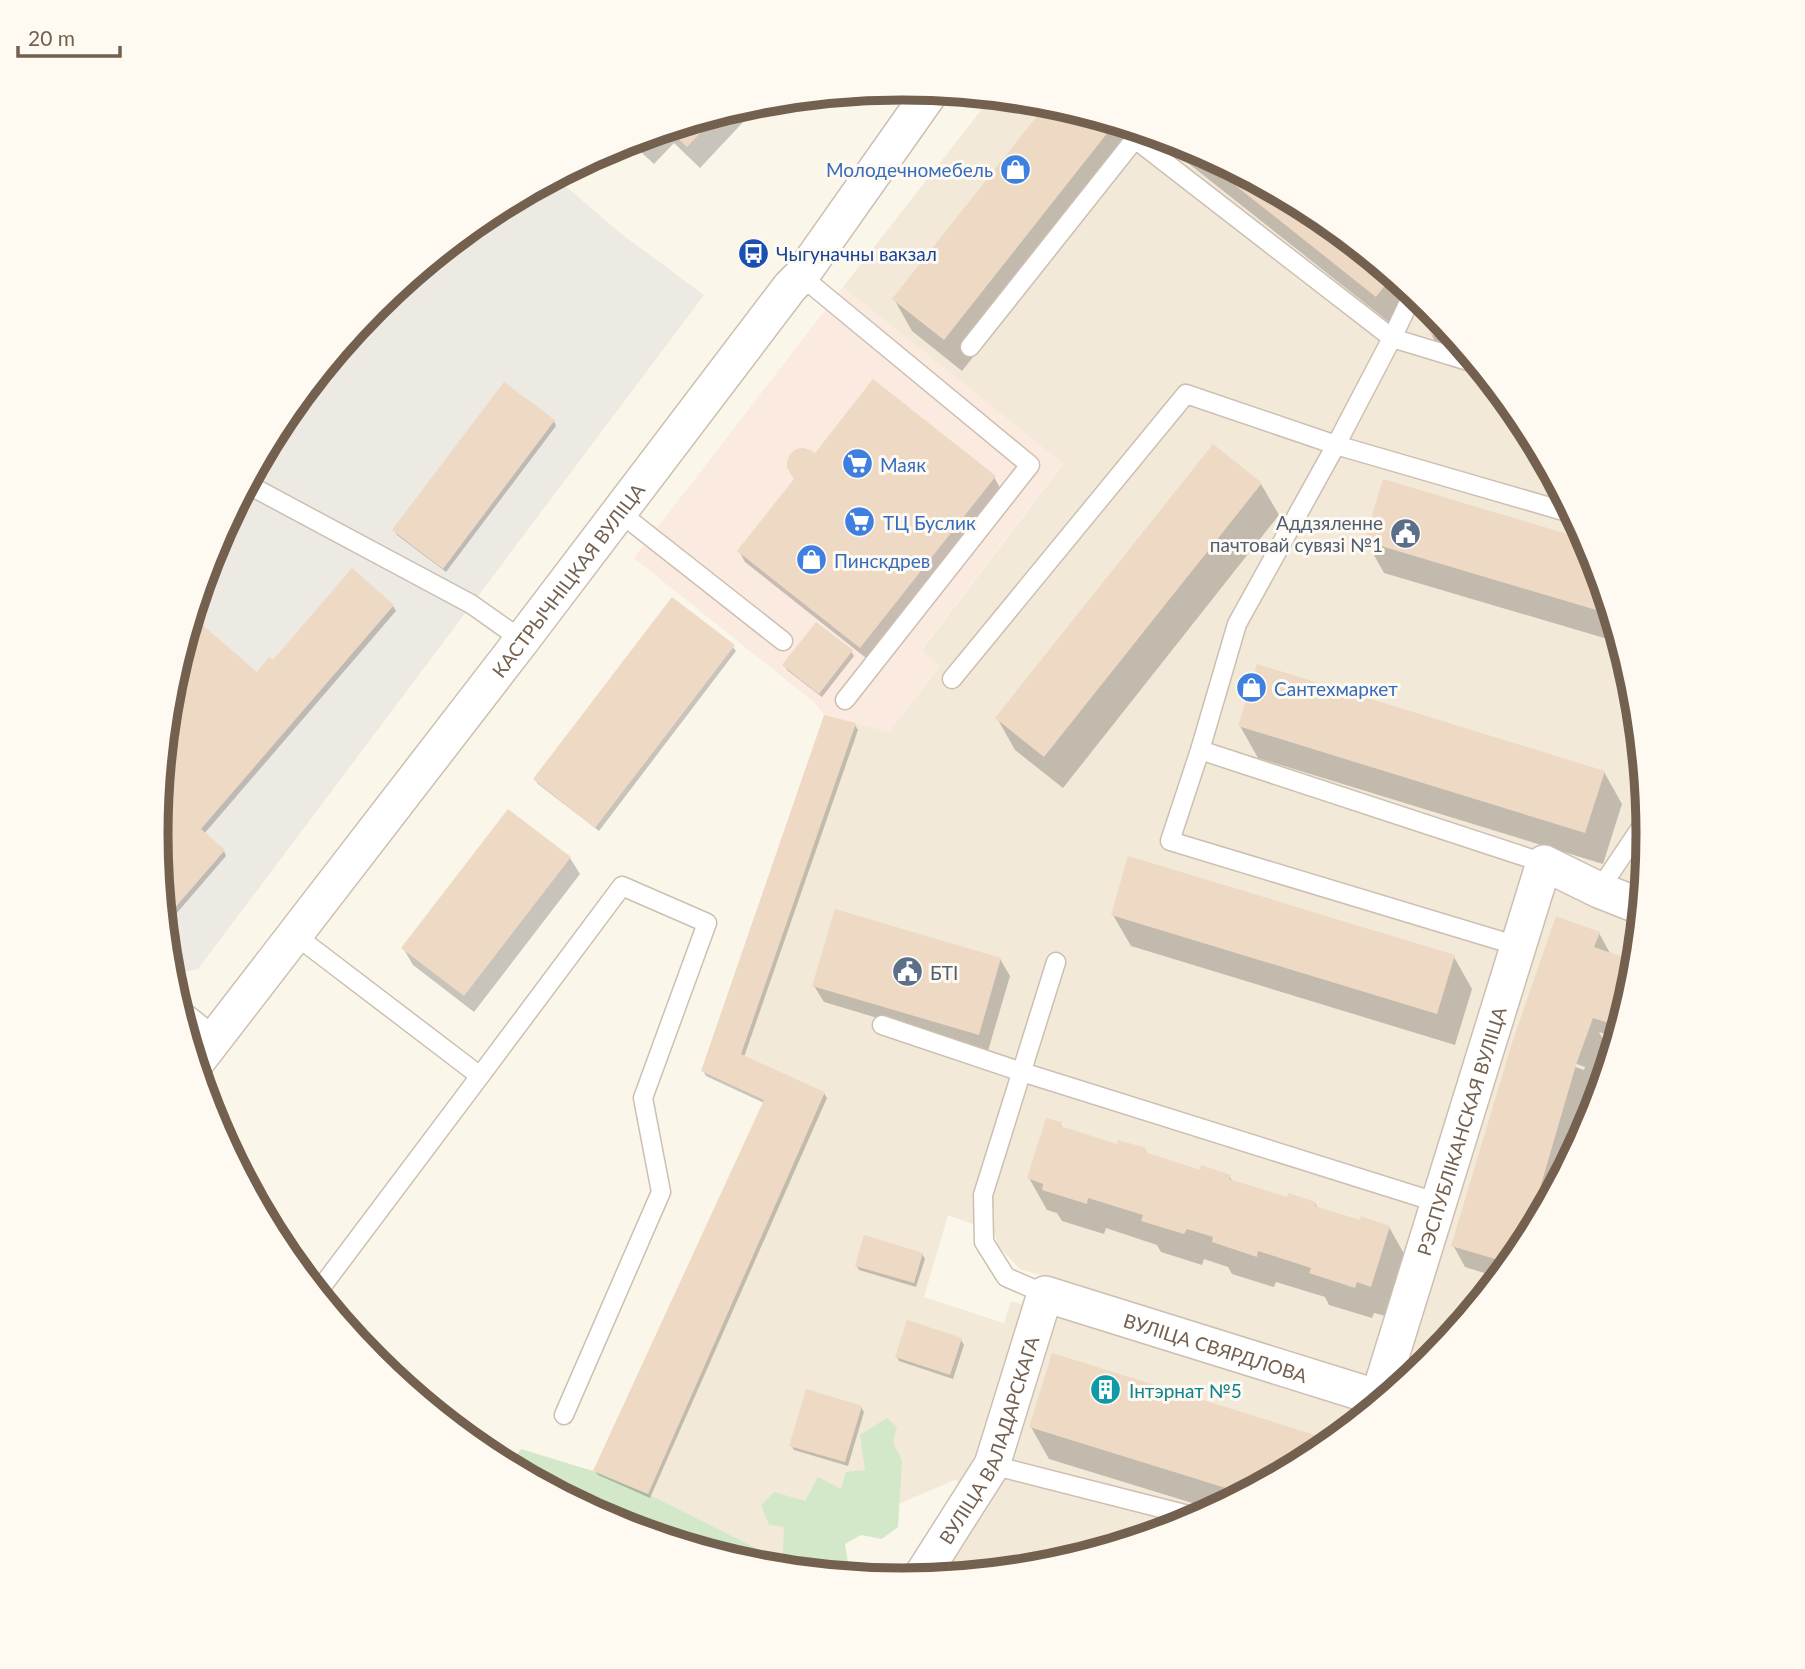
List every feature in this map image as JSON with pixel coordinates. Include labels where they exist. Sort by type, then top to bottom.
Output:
[{"type":"street","name":"КАСТРЫЧНІЦКАЯ ВУЛІЦА","points":[[206,1051],[801,275],[925,100]]},
{"type":"street","points":[[1544,863],[1634,904]]},
{"type":"street","name":"РЭСПУБЛІКАНСКАЯ ВУЛІЦА","points":[[1384,1390],[1544,863]]},
{"type":"street","name":"ВУЛІЦА СВЯРДЛОВА","points":[[1045,1294],[1372,1399]]},
{"type":"street","name":"ВУЛІЦА ВАЛАДАРСКАГА","points":[[926,1569],[992,1465],[1045,1294]]},
{"type":"lane","points":[[970,347],[1135,139],[1392,338],[1463,359]]},
{"type":"lane","points":[[801,275],[1030,465],[845,699]]},
{"type":"lane","points":[[1408,302],[1336,446],[1237,624],[1170,841],[1518,946]]},
{"type":"lane","points":[[952,679],[1186,394],[1336,446],[1561,510]]},
{"type":"lane","points":[[255,488],[471,604],[522,640]]},
{"type":"lane","points":[[619,512],[783,641]]},
{"type":"lane","points":[[1200,750],[1544,863]]},
{"type":"lane","points":[[1599,890],[1637,833]]},
{"type":"lane","points":[[323,1285],[622,886],[707,923],[643,1098],[661,1192],[564,1415]]},
{"type":"lane","points":[[295,935],[480,1076]]},
{"type":"lane","points":[[1045,1294],[1006,1277],[984,1242],[984,1195],[1056,962]]},
{"type":"lane","points":[[882,1025],[1022,1072],[1439,1203]]},
{"type":"lane","points":[[196,1036],[206,1051]]},
{"type":"lane","points":[[992,1465],[1183,1514]]},
{"type":"shaded area","points":[[985,105],[1046,114],[1139,139],[1184,156],[1270,198],[1350,252],[1422,315],[1485,387],[1539,467],[1581,553],[1612,644],[1623,691],[1636,786],[1636,883],[1623,978],[1598,1071],[1581,1116],[1539,1202],[1513,1243],[1455,1319],[1390,1384],[1020,1269],[998,1246],[994,1232],[948,1215],[924,1297],[1004,1323],[1011,1301],[1359,1410],[1270,1471],[1184,1513],[1093,1544],[1046,1555],[951,1568],[941,1568],[967,1529],[957,1479],[774,1557],[648,1494],[825,1092],[741,1054],[856,723],[889,732],[940,666],[921,651],[1063,464],[843,287]]},
{"type":"shaded area","points":[[563,184],[620,233],[704,295],[198,969],[181,973],[174,930],[169,883],[169,786],[182,691],[193,644],[224,553],[266,467],[320,387],[350,350],[418,282],[455,252],[535,198]]},
{"type":"shaded area","points":[[843,287],[1063,463],[921,650],[940,665],[889,732],[824,715],[815,703],[634,558]]},
{"type":"green space","points":[[887,1418],[897,1427],[893,1442],[902,1461],[898,1527],[882,1539],[861,1535],[845,1544],[849,1567],[759,1555],[666,1530],[578,1493],[515,1458],[521,1449],[593,1471],[648,1494],[774,1557],[783,1553],[784,1527],[769,1525],[761,1505],[774,1492],[805,1501],[818,1477],[841,1489],[846,1472],[865,1470],[860,1435]]},
{"type":"building","points":[[1039,113],[1110,130],[944,340],[892,299]]},
{"type":"building","points":[[706,127],[687,147],[676,136]]},
{"type":"building","points":[[1219,172],[1270,198],[1350,252],[1387,282],[1376,297]]},
{"type":"building","points":[[1432,325],[1444,339],[1429,334]]},
{"type":"building","name":"ТЦ Буслик","points":[[873,379],[996,476],[860,648],[737,551],[794,479],[787,468],[790,454],[803,448],[815,453]]},
{"type":"building","points":[[504,382],[555,420],[443,569],[392,530]]},
{"type":"building","points":[[1213,444],[1262,483],[1044,757],[995,718]]},
{"type":"building","points":[[1383,479],[1573,535],[1602,612],[1364,541]]},
{"type":"building","points":[[352,568],[394,605],[201,829],[225,850],[173,910],[169,883],[169,786],[182,691],[200,622],[257,672],[269,657],[273,660]]},
{"type":"building","points":[[672,597],[735,645],[595,828],[533,779]]},
{"type":"building","points":[[816,622],[853,650],[819,694],[782,665]]},
{"type":"building","points":[[1257,664],[1605,771],[1585,833],[1238,726]]},
{"type":"building","points":[[824,715],[856,723],[741,1054],[825,1092],[648,1494],[593,1471],[764,1100],[701,1071]]},
{"type":"building","points":[[508,809],[571,857],[464,996],[401,948]]},
{"type":"building","points":[[1128,856],[1455,955],[1437,1014],[1111,915]]},
{"type":"building","name":"БТІ","points":[[835,909],[1001,958],[979,1035],[812,986]]},
{"type":"building","points":[[1556,916],[1600,932],[1594,947],[1626,958],[1612,1024],[1593,1018],[1576,1065],[1533,1211],[1500,1261],[1451,1246],[1512,1043]]},
{"type":"building","points":[[1046,1118],[1062,1122],[1060,1126],[1117,1144],[1118,1140],[1146,1148],[1145,1152],[1200,1170],[1201,1165],[1231,1175],[1229,1179],[1287,1197],[1288,1193],[1316,1202],[1315,1206],[1360,1220],[1361,1216],[1390,1226],[1371,1287],[1357,1282],[1355,1288],[1309,1273],[1311,1268],[1258,1251],[1257,1257],[1212,1242],[1213,1237],[1187,1229],[1184,1234],[1141,1221],[1143,1215],[1088,1198],[1087,1204],[1042,1190],[1043,1184],[1027,1178]]},
{"type":"building","points":[[864,1235],[923,1253],[914,1283],[855,1266]]},
{"type":"building","points":[[907,1320],[962,1338],[950,1375],[895,1357]]},
{"type":"building","name":"Інтэрнат №5","points":[[1052,1353],[1315,1435],[1311,1445],[1233,1490],[1029,1427]]},
{"type":"building","points":[[806,1389],[862,1406],[845,1462],[789,1446]]},
{"type":"place","name":"Молодечномебель","points":[[1016,169]]},
{"type":"place","name":"Чыгуначны вакзал","points":[[753,253]]},
{"type":"place","name":"Маяк","points":[[857,464]]},
{"type":"place","name":"ТЦ Буслик","points":[[860,522]]},
{"type":"place","name":"Аддзяленне пачтовай сувязі №1","points":[[1406,533]]},
{"type":"place","name":"Пинскдрев","points":[[811,560]]},
{"type":"place","name":"Сантехмаркет","points":[[1251,688]]},
{"type":"place","name":"БТІ","points":[[907,972]]},
{"type":"place","name":"Інтэрнат №5","points":[[1106,1390]]}]
